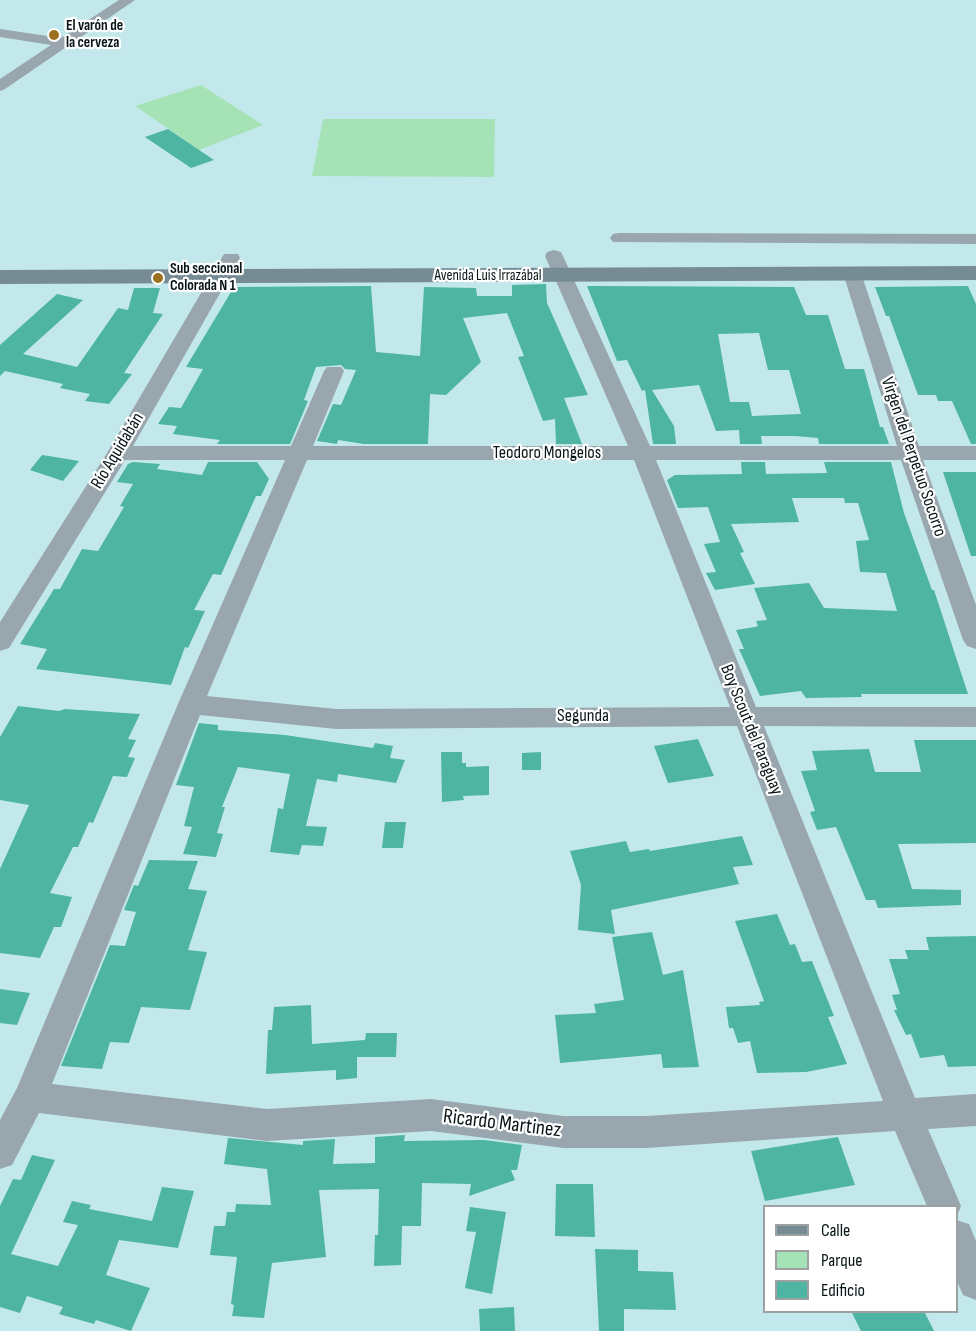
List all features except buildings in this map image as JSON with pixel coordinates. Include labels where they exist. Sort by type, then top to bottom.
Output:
[{"type":"main road","name":"Avenida Luis Irrazábal","points":[[557,266],[884,248],[976,256]]},
{"type":"main road","name":"Avenida Luis Irrazábal","points":[[0,258],[225,267]]},
{"type":"main road","name":"Avenida Luis Irrazábal","points":[[0,277],[225,267],[557,266],[852,273],[976,273]]},
{"type":"street","points":[[0,86],[128,0]]},
{"type":"street","points":[[0,33],[63,43]]},
{"type":"street","points":[[619,238],[884,248],[976,239]]},
{"type":"street","name":"Boy Scout del Paraguay","points":[[557,266],[642,453],[745,717],[904,1113],[944,1205]]},
{"type":"street","name":"Río Aquidabán","points":[[0,642],[118,453],[225,267]]},
{"type":"street","name":"Virgen del Perpetuo Socorro","points":[[852,273],[910,453],[976,639]]},
{"type":"street","points":[[0,1153],[30,1097],[191,704],[334,371]]},
{"type":"street","name":"Teodoro Mongelos","points":[[118,453],[976,453]]},
{"type":"street","name":"Segunda","points":[[191,704],[336,719],[541,716],[976,717]]},
{"type":"street","name":"Ricardo Martinez","points":[[30,1097],[267,1125],[430,1115],[563,1132],[658,1131],[976,1110]]},
{"type":"street","points":[[958,1239],[976,1282]]},
{"type":"green space","points":[[201,85],[263,125],[199,150],[135,106]]},
{"type":"green space","points":[[323,119],[495,119],[494,177],[312,176]]},
{"type":"place","name":"El varón de la cerveza","points":[[54,35]]},
{"type":"place","name":"Sub seccional Colorada N 1","points":[[158,278]]}]
